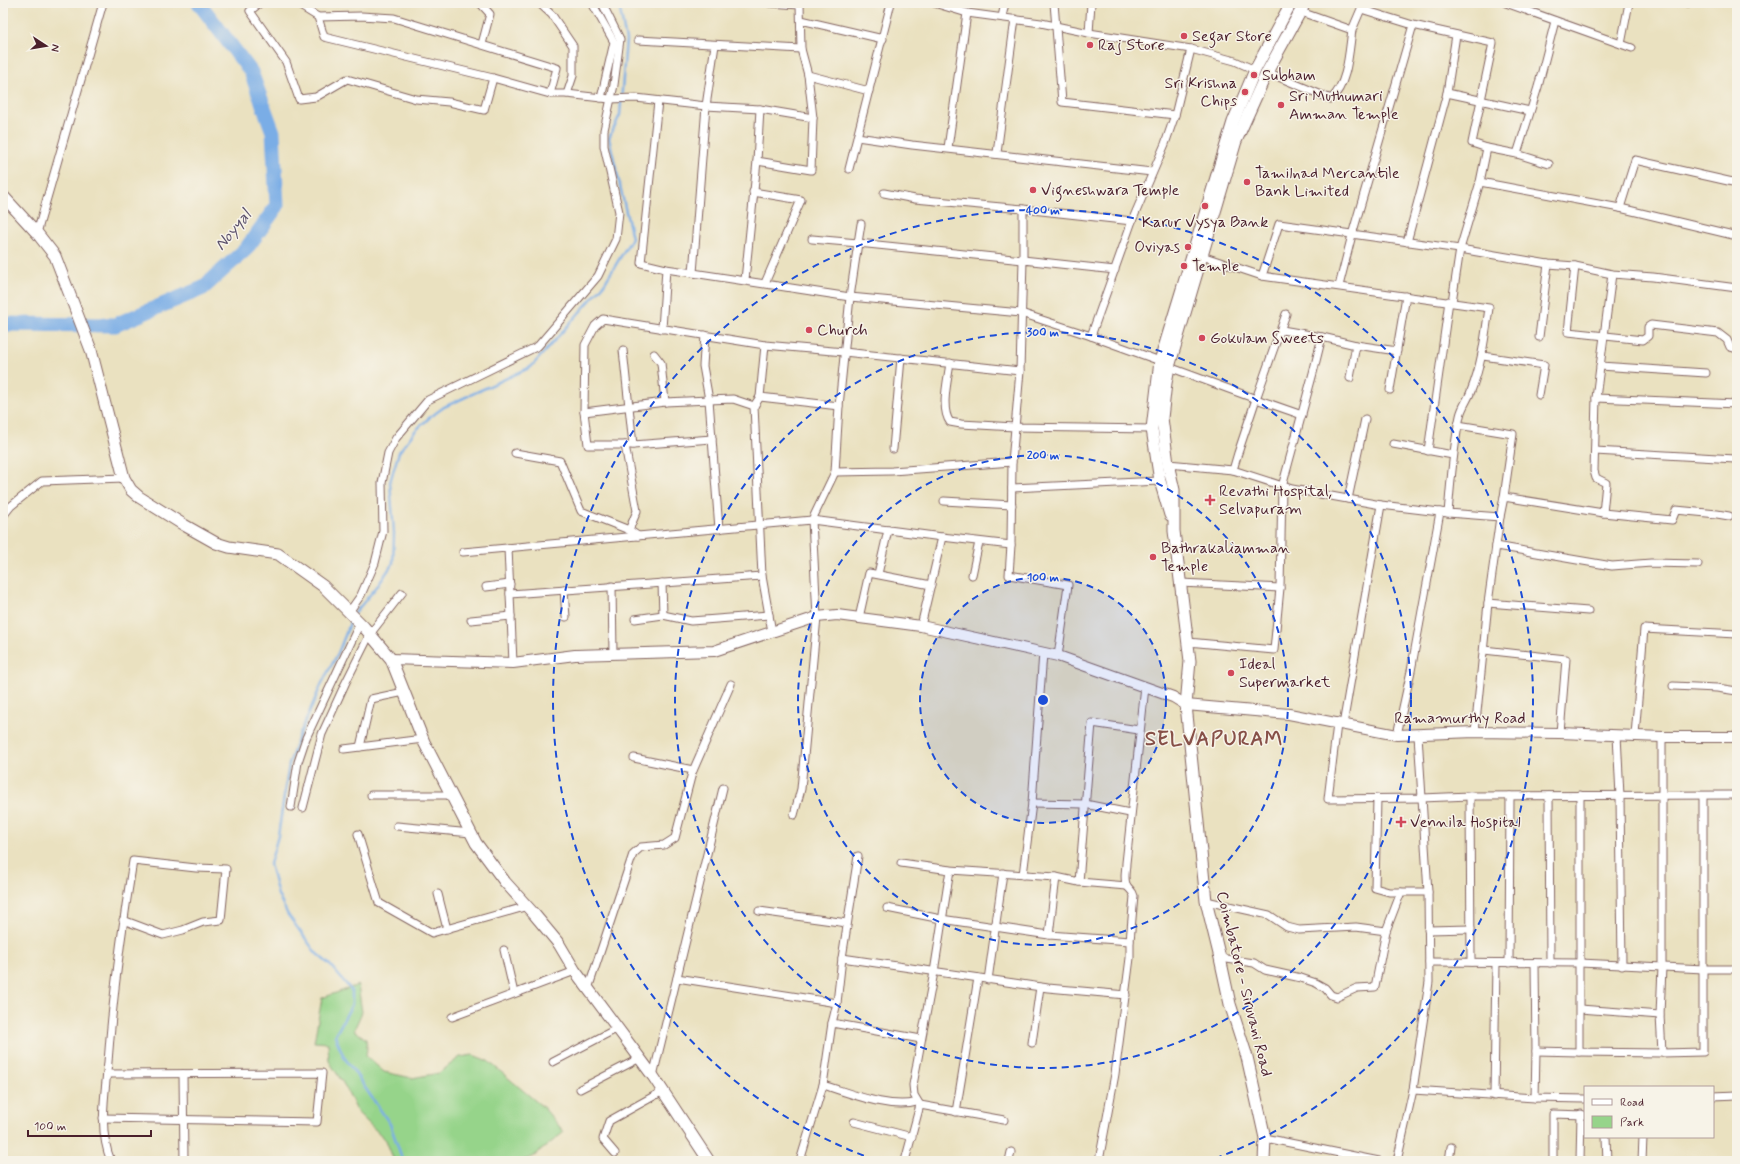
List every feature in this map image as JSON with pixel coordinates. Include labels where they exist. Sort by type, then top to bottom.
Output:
[{"type":"main road","points":[[1174,531],[1160,481],[1152,429],[1165,364],[1233,122],[1255,70],[1291,3]]},
{"type":"main road","name":"Coimbatore - Siruvani Road","points":[[1264,1161],[1265,1138],[1247,1057],[1230,1004],[1206,901],[1186,705],[1190,661],[1174,531],[1174,490],[1168,464],[1162,418],[1166,383],[1165,364],[1202,256],[1236,141],[1267,72],[1303,7]]},
{"type":"main road","points":[[3,196],[38,233],[55,256],[64,283],[91,350],[124,478],[131,490],[139,497],[216,543],[278,554],[323,586],[370,634],[391,659],[423,738],[450,795],[476,843],[505,882],[528,906],[559,944],[575,971],[653,1076],[709,1161]]},
{"type":"main road","points":[[391,659],[513,663],[575,655],[714,651],[817,617],[837,615],[922,626],[1058,656],[1173,697],[1186,705]]},
{"type":"main road","points":[[1173,697],[1183,689],[1189,680]]},
{"type":"main road","name":"Ramamurthy Road","points":[[1186,705],[1290,714],[1398,735],[1475,732],[1635,735],[1662,737],[1737,737]]},
{"type":"street","points":[[38,233],[104,3]]},
{"type":"street","points":[[260,3],[250,11],[286,62],[299,99],[316,97],[346,79],[416,99],[449,102],[484,110],[493,78]]},
{"type":"street","points":[[297,3],[318,17],[361,16],[394,18],[557,68],[550,94]]},
{"type":"street","points":[[480,3],[490,14],[482,44]]},
{"type":"street","points":[[538,3],[552,15],[572,46],[573,76],[567,94]]},
{"type":"street","points":[[592,3],[614,42],[601,98]]},
{"type":"street","points":[[291,807],[298,762],[306,738],[355,618],[361,595],[375,563],[382,530],[382,484],[388,453],[396,438],[428,400],[538,346],[598,276],[616,239],[619,212],[604,146],[604,130],[614,85],[620,40],[602,3]]},
{"type":"street","points":[[757,161],[811,170],[813,118],[808,75],[801,49],[800,4],[769,3]]},
{"type":"street","points":[[850,169],[891,3]]},
{"type":"street","points":[[934,3],[967,13],[1042,23],[1089,33],[1191,49],[1235,61],[1255,70]]},
{"type":"street","points":[[1002,17],[1005,3]]},
{"type":"street","points":[[1054,3],[1062,102],[1175,115]]},
{"type":"street","points":[[1089,33],[1091,3]]},
{"type":"street","points":[[1506,3],[1632,48]]},
{"type":"street","points":[[1621,44],[1629,3]]},
{"type":"street","points":[[1303,7],[1352,30]]},
{"type":"street","points":[[1267,72],[1331,99],[1336,95],[1346,70],[1352,30],[1361,9],[1413,25],[1493,43],[1472,143],[1487,148],[1517,154],[1549,164]]},
{"type":"street","points":[[948,148],[967,13]]},
{"type":"street","points":[[318,17],[324,37],[493,78],[550,94],[567,94],[610,99],[636,98],[706,106],[760,109],[813,118]]},
{"type":"street","points":[[997,153],[1014,19]]},
{"type":"street","points":[[801,20],[883,39]]},
{"type":"street","points":[[1517,154],[1538,87],[1555,21]]},
{"type":"street","points":[[1339,286],[1352,235],[1413,25]]},
{"type":"street","points":[[1407,242],[1447,93],[1456,35]]},
{"type":"street","points":[[638,40],[801,49]]},
{"type":"street","points":[[693,273],[706,106],[715,45]]},
{"type":"street","points":[[1091,336],[1116,270],[1132,221],[1165,144],[1175,115],[1191,49]]},
{"type":"street","points":[[808,75],[869,91]]},
{"type":"street","points":[[1447,93],[1530,111]]},
{"type":"street","points":[[658,101],[641,263],[666,269],[850,297],[1021,313],[1091,336],[1302,415]]},
{"type":"street","points":[[745,280],[757,161],[760,109]]},
{"type":"street","points":[[857,137],[1152,172]]},
{"type":"street","points":[[1428,451],[1450,302],[1460,249],[1480,182],[1487,148]]},
{"type":"street","points":[[1620,208],[1635,160],[1737,183]]},
{"type":"street","points":[[1480,182],[1620,208],[1737,236]]},
{"type":"street","points":[[753,192],[801,200],[765,283]]},
{"type":"street","points":[[884,193],[916,199],[1132,221]]},
{"type":"street","points":[[1023,209],[1020,371],[1012,462],[1010,575],[1068,585],[1058,656]]},
{"type":"street","points":[[794,815],[801,789],[817,617],[812,520],[835,472],[844,352],[850,297],[861,224]]},
{"type":"street","points":[[1262,276],[1278,224],[1460,249],[1548,264],[1575,266],[1612,274],[1653,277],[1737,288]]},
{"type":"street","points":[[812,239],[1116,270]]},
{"type":"street","points":[[1202,256],[1262,276],[1489,308],[1482,356],[1471,392],[1462,406],[1458,425],[1453,455],[1448,513]]},
{"type":"street","points":[[1539,337],[1548,264]]},
{"type":"street","points":[[1575,266],[1568,332],[1603,337],[1643,340],[1648,336],[1648,327],[1651,325],[1718,333],[1726,340],[1730,347],[1737,349]]},
{"type":"street","points":[[662,329],[666,269]]},
{"type":"street","points":[[1603,513],[1606,483],[1596,478],[1594,471],[1596,398],[1612,274]]},
{"type":"street","points":[[1390,390],[1406,296]]},
{"type":"street","points":[[1233,470],[1256,399],[1282,330],[1286,314]]},
{"type":"street","points":[[712,439],[629,445],[588,445],[584,412],[585,345],[595,326],[604,319],[765,345],[1020,371]]},
{"type":"street","points":[[1282,330],[1397,351]]},
{"type":"street","points":[[706,335],[703,366],[709,400],[719,529]]},
{"type":"street","points":[[1188,642],[1274,650],[1280,588],[1282,487],[1322,338]]},
{"type":"street","points":[[1350,378],[1356,344]]},
{"type":"street","points":[[765,345],[760,397],[754,406],[762,576],[772,632]]},
{"type":"street","points":[[623,350],[628,406],[629,445],[637,511],[629,530]]},
{"type":"street","points":[[654,354],[661,363],[665,402]]},
{"type":"street","points":[[1482,356],[1544,365],[1539,395]]},
{"type":"street","points":[[892,449],[901,358]]},
{"type":"street","points":[[950,363],[945,408],[947,418],[950,422],[1015,427],[1152,429]]},
{"type":"street","points":[[1600,366],[1706,373]]},
{"type":"street","points":[[760,397],[839,406]]},
{"type":"street","points":[[1596,398],[1737,404]]},
{"type":"street","points":[[584,412],[665,402],[733,399],[754,406]]},
{"type":"street","points":[[1348,499],[1365,419]]},
{"type":"street","points":[[1458,425],[1513,434],[1488,603],[1475,732]]},
{"type":"street","points":[[1393,444],[1453,455]]},
{"type":"street","points":[[1595,451],[1736,459]]},
{"type":"street","points":[[515,453],[560,461],[581,510],[629,530],[638,536]]},
{"type":"street","points":[[835,472],[892,471],[1012,462]]},
{"type":"street","points":[[1168,464],[1233,470],[1282,487],[1381,505],[1448,513],[1500,516]]},
{"type":"street","points":[[3,516],[11,506],[42,481],[124,478]]},
{"type":"street","points":[[1012,488],[1160,481]]},
{"type":"street","points":[[1504,497],[1603,513],[1672,520],[1676,510],[1729,516]]},
{"type":"street","points":[[944,501],[1012,505]]},
{"type":"street","points":[[1381,505],[1340,724],[1328,799],[1470,796],[1580,795],[1661,797],[1737,795]]},
{"type":"street","points":[[1398,735],[1440,512]]},
{"type":"street","points":[[463,552],[812,520],[1011,545]]},
{"type":"street","points":[[878,574],[888,530]]},
{"type":"street","points":[[922,626],[942,537]]},
{"type":"street","points":[[972,575],[979,542]]},
{"type":"street","points":[[1496,546],[1612,566],[1651,563],[1698,564]]},
{"type":"street","points":[[508,548],[513,663]]},
{"type":"street","points":[[859,618],[869,572],[931,585]]},
{"type":"street","points":[[510,594],[762,576]]},
{"type":"street","points":[[662,583],[663,615]]},
{"type":"street","points":[[1181,583],[1280,588]]},
{"type":"street","points":[[486,587],[510,584]]},
{"type":"street","points":[[612,586],[613,654]]},
{"type":"street","points":[[564,590],[566,617]]},
{"type":"street","points":[[303,808],[322,734],[344,684],[370,634],[402,593]]},
{"type":"street","points":[[1488,603],[1588,611]]},
{"type":"street","points":[[635,619],[663,615],[690,622],[769,615]]},
{"type":"street","points":[[471,620],[511,616]]},
{"type":"street","points":[[1635,735],[1644,629],[1737,634]]},
{"type":"street","points":[[1484,650],[1566,659],[1560,733]]},
{"type":"street","points":[[1023,875],[1032,803],[1043,653]]},
{"type":"street","points":[[588,989],[633,854],[641,847],[664,845],[676,838],[693,770],[731,684]]},
{"type":"street","points":[[1673,686],[1716,688],[1737,691]]},
{"type":"street","points":[[1127,886],[1125,880],[1130,813],[1145,687]]},
{"type":"street","points":[[360,747],[371,699],[404,692]]},
{"type":"street","points":[[1079,882],[1092,723],[1139,730]]},
{"type":"street","points":[[1397,1161],[1413,1090],[1429,982],[1428,892],[1418,735]]},
{"type":"street","points":[[1617,735],[1620,796],[1622,966]]},
{"type":"street","points":[[1662,737],[1662,967],[1660,1015],[1662,1054]]},
{"type":"street","points":[[344,749],[423,738]]},
{"type":"street","points":[[634,758],[693,770]]},
{"type":"street","points":[[653,1076],[723,788]]},
{"type":"street","points":[[371,795],[450,795]]},
{"type":"street","points":[[1579,1052],[1580,795]]},
{"type":"street","points":[[1470,796],[1471,962]]},
{"type":"street","points":[[1509,963],[1510,796]]},
{"type":"street","points":[[1549,796],[1550,963]]},
{"type":"street","points":[[1536,1051],[1662,1054],[1703,1052],[1703,796]]},
{"type":"street","points":[[1377,798],[1374,888],[1389,892],[1428,892]]},
{"type":"street","points":[[1032,803],[1085,804],[1130,813]]},
{"type":"street","points":[[397,826],[471,833]]},
{"type":"street","points":[[358,834],[379,903],[432,933],[528,906]]},
{"type":"street","points":[[800,1161],[823,1085],[832,1023],[837,1003],[847,923],[858,856]]},
{"type":"street","points":[[111,1161],[107,1151],[103,1118],[123,920],[133,860],[196,868],[226,868],[221,920],[203,922],[183,930],[163,935],[123,920]]},
{"type":"street","points":[[901,862],[950,870],[1056,877],[1079,882],[1127,886],[1133,890],[1134,896],[1130,958],[1126,995],[1115,1074],[1099,1161]]},
{"type":"street","points":[[905,1161],[919,1103],[914,1095],[914,1085],[950,870]]},
{"type":"street","points":[[988,980],[1003,874]]},
{"type":"street","points":[[1049,935],[1056,877]]},
{"type":"street","points":[[1220,958],[1254,963],[1265,970],[1316,983],[1325,988],[1330,995],[1337,997],[1357,988],[1375,987],[1386,931],[1401,892]]},
{"type":"street","points":[[438,894],[447,929]]},
{"type":"street","points":[[1206,901],[1269,915],[1283,925],[1299,930],[1356,927],[1386,931]]},
{"type":"street","points":[[887,908],[995,928],[1049,935],[1130,941]]},
{"type":"street","points":[[759,911],[847,923]]},
{"type":"street","points":[[1428,930],[1471,929]]},
{"type":"street","points":[[504,950],[514,993]]},
{"type":"street","points":[[842,958],[1040,987],[1126,995]]},
{"type":"street","points":[[1429,962],[1579,963],[1622,966],[1737,969]]},
{"type":"street","points":[[1494,1096],[1496,963]]},
{"type":"street","points":[[1534,963],[1536,1051],[1535,1098]]},
{"type":"street","points":[[452,1017],[575,971]]},
{"type":"street","points":[[677,978],[837,1003]]},
{"type":"street","points":[[956,1112],[978,978]]},
{"type":"street","points":[[1032,1043],[1040,987]]},
{"type":"street","points":[[1580,1009],[1660,1015]]},
{"type":"street","points":[[832,1023],[921,1040]]},
{"type":"street","points":[[553,1062],[618,1028]]},
{"type":"street","points":[[580,1089],[640,1058]]},
{"type":"street","points":[[103,1118],[317,1122],[322,1073],[107,1074]]},
{"type":"street","points":[[183,1074],[184,1161]]},
{"type":"street","points":[[823,1085],[875,1100],[906,1105],[919,1103],[956,1112],[1004,1120]]},
{"type":"street","points":[[1413,1090],[1494,1096],[1584,1099]]},
{"type":"street","points":[[615,1153],[603,1139],[609,1122],[663,1091]]},
{"type":"street","points":[[1714,1096],[1737,1095]]},
{"type":"street","points":[[1553,1099],[1552,1114],[1554,1161]]},
{"type":"street","points":[[1552,1114],[1583,1114],[1580,1161]]},
{"type":"street","points":[[854,1122],[912,1137]]},
{"type":"street","points":[[1265,1138],[1379,1161]]},
{"type":"street","points":[[1606,1138],[1607,1161]]},
{"type":"street","points":[[1642,1161],[1643,1138]]},
{"type":"street","points":[[1449,1161],[1451,1147]]},
{"type":"street","points":[[1009,1161],[1011,1152]]},
{"type":"green space","points":[[358,985],[362,1012],[354,1030],[366,1039],[366,1056],[384,1072],[412,1078],[439,1073],[460,1057],[473,1055],[488,1061],[544,1108],[564,1132],[533,1157],[521,1161],[394,1161],[386,1140],[358,1113],[346,1088],[329,1061],[328,1043],[314,1042],[322,998]]},
{"type":"waterway","name":"Noyyal","points":[[3,324],[115,325],[203,288],[246,249],[277,206],[273,132],[251,72],[199,3]]},
{"type":"waterway","points":[[354,614],[379,584],[393,563],[394,533],[390,482],[399,452],[415,431],[444,407],[531,367],[603,286],[632,238],[609,138],[620,115],[626,40],[620,10],[615,3]]},
{"type":"waterway","points":[[352,618],[338,653],[322,683],[299,736],[289,764],[278,836],[270,864],[278,895],[288,915],[316,953],[330,965],[352,991],[352,1004],[335,1036],[344,1057],[390,1124],[403,1161]]},
{"type":"place","name":"Segar Store","points":[[1184,36]]},
{"type":"place","name":"Raj Store","points":[[1090,45]]},
{"type":"place","name":"Subham","points":[[1254,75]]},
{"type":"place","name":"Sri Krishna Chips","points":[[1245,92]]},
{"type":"place","name":"Sri Muthumari Amman Temple","points":[[1281,105]]},
{"type":"place","name":"Tamilnad Mercantile Bank Limited","points":[[1247,182]]},
{"type":"place","name":"Vigneshwara Temple","points":[[1033,190]]},
{"type":"place","name":"Karur Vysya Bank","points":[[1205,206]]},
{"type":"place","name":"Oviyas","points":[[1188,247]]},
{"type":"place","name":"Temple","points":[[1184,266]]},
{"type":"place","name":"Church","points":[[809,330]]},
{"type":"place","name":"Gokulam Sweets","points":[[1202,338]]},
{"type":"place","name":"Revathi Hospital, Selvapuram","points":[[1210,500]]},
{"type":"place","name":"Bathrakaliamman Temple","points":[[1153,557]]},
{"type":"place","name":"Ideal Supermarket","points":[[1231,673]]},
{"type":"place","name":"Vennila Hospital","points":[[1401,822]]},
{"type":"district","name":"SELVAPURAM","points":[[1214,739]]}]
